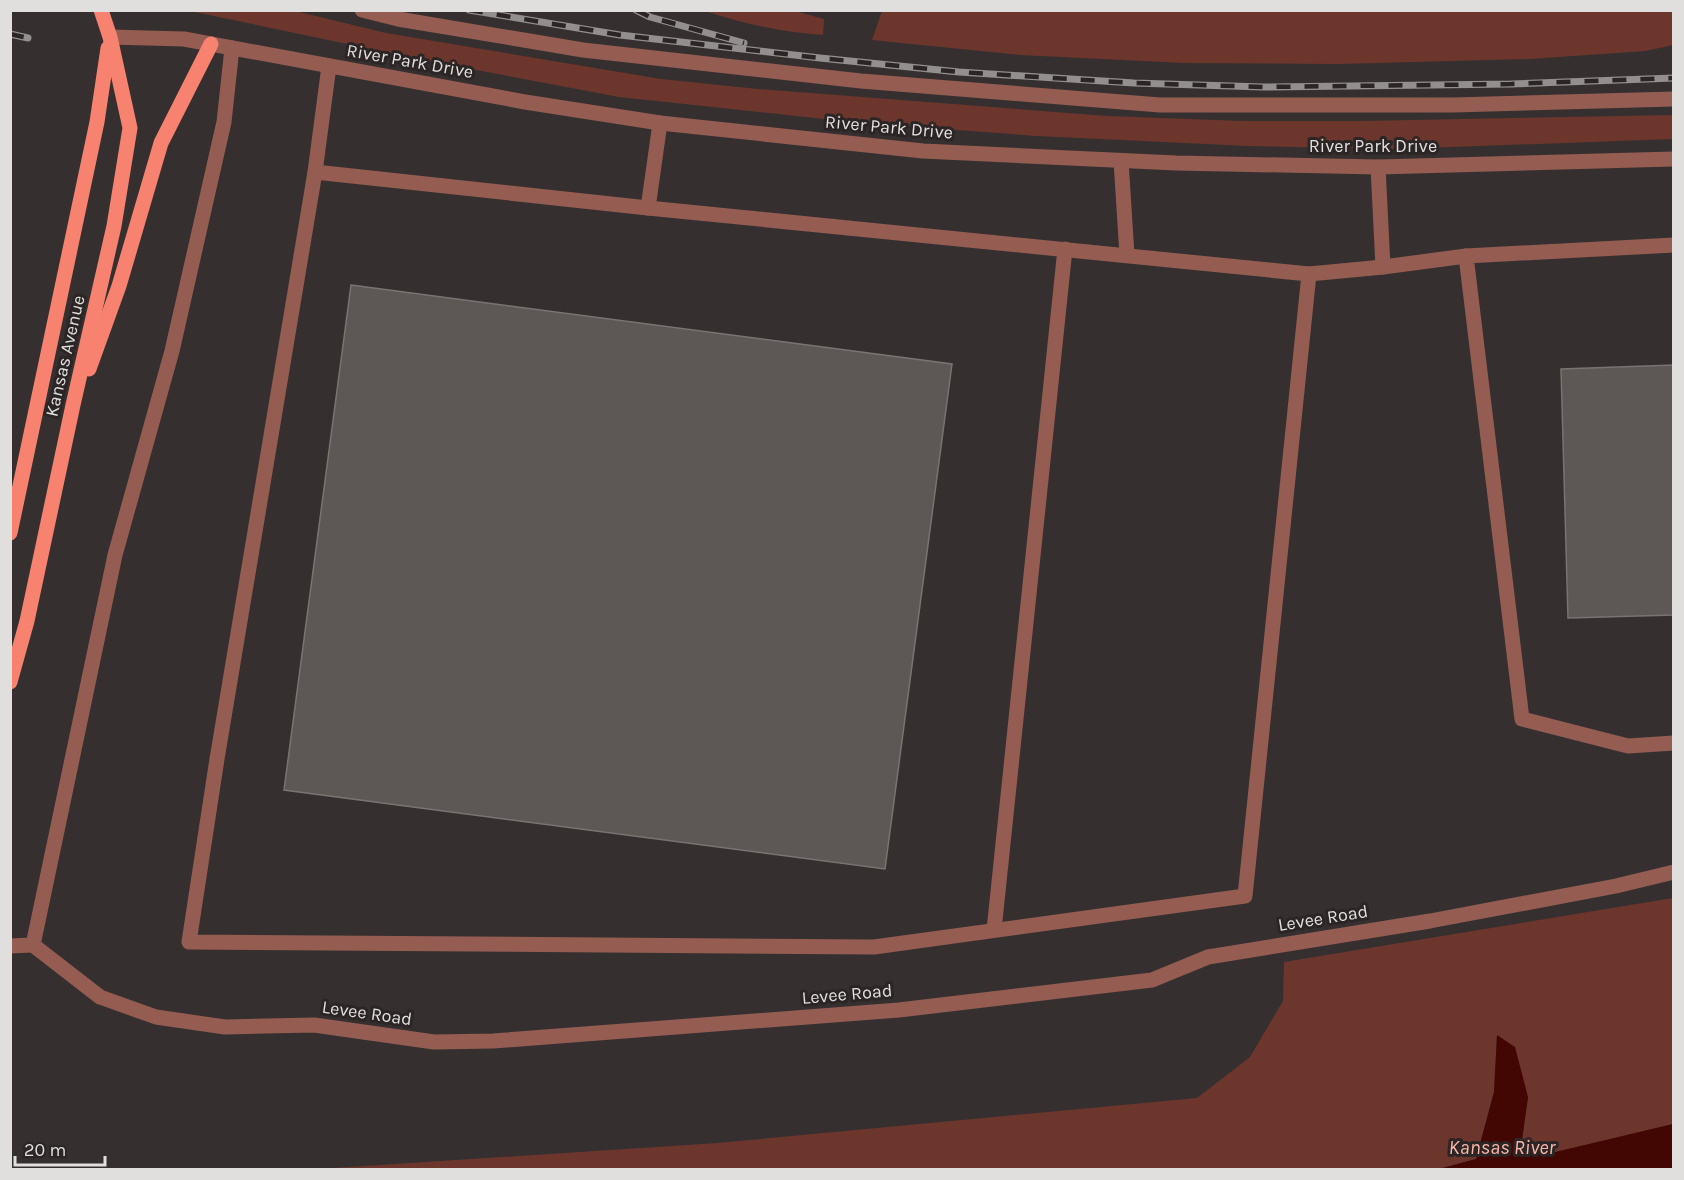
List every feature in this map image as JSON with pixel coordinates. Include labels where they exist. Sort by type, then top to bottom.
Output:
[{"type":"main road","name":"Kansas Avenue","points":[[10,682],[27,621],[114,226],[130,128],[110,37],[101,10]]},
{"type":"main road","name":"Kansas Avenue","points":[[10,533],[86,177],[110,37]]},
{"type":"main road","points":[[73,405],[100,342],[119,286],[161,143],[211,44]]},
{"type":"street","points":[[362,10],[398,19],[583,50],[861,81],[1160,105],[1453,105],[1674,99]]},
{"type":"street","name":"River Park Drive","points":[[110,37],[184,39],[525,102],[660,123],[923,151],[1121,161],[1378,167],[1674,159]]},
{"type":"street","points":[[10,946],[33,945],[115,555],[172,351],[224,122],[232,48]]},
{"type":"street","points":[[329,66],[315,172],[217,759],[189,942],[874,947],[1245,896],[1309,274]]},
{"type":"street","points":[[648,208],[660,123]]},
{"type":"street","points":[[1121,161],[1127,255]]},
{"type":"street","points":[[1378,167],[1383,267]]},
{"type":"street","points":[[315,172],[648,208],[1309,274],[1466,256],[1674,245]]},
{"type":"street","points":[[994,930],[1065,249]]},
{"type":"street","points":[[1466,256],[1522,719],[1628,746],[1674,743]]},
{"type":"street","name":"Levee Road","points":[[33,945],[100,997],[156,1017],[225,1027],[314,1025],[434,1042],[493,1041],[899,1010],[1152,980],[1208,957],[1442,918],[1616,886],[1674,872]]},
{"type":"shaded area","points":[[1673,10],[1674,45],[1645,51],[1530,59],[1339,64],[1184,63],[1020,55],[872,40],[882,11]]},
{"type":"shaded area","points":[[190,11],[295,11],[386,33],[661,79],[758,89],[1107,116],[1243,121],[1673,115],[1673,139],[1397,149],[1248,146],[1037,136],[852,122],[619,97],[429,61]]},
{"type":"shaded area","points":[[705,11],[795,11],[824,19],[823,35],[763,27]]},
{"type":"shaded area","points":[[1673,898],[1673,1124],[1543,1155],[1522,1140],[1528,1097],[1497,1036],[1494,1092],[1476,1159],[1439,1169],[303,1170],[718,1143],[1197,1098],[1250,1057],[1283,1001],[1284,962]]},
{"type":"water","name":"Kansas River","points":[[1497,1035],[1515,1047],[1528,1097],[1522,1140],[1543,1155],[1673,1124],[1673,1169],[1439,1169],[1476,1159],[1494,1092]]},
{"type":"building","points":[[351,285],[952,364],[885,869],[284,790]]},
{"type":"building","points":[[1674,365],[1674,615],[1568,618],[1561,369]]},
{"type":"railway","points":[[469,10],[620,35],[820,58],[959,72],[1134,83],[1263,87],[1511,84],[1674,78]]},
{"type":"railway","points":[[636,10],[650,17],[744,43]]},
{"type":"railway","points":[[10,34],[28,38]]}]
